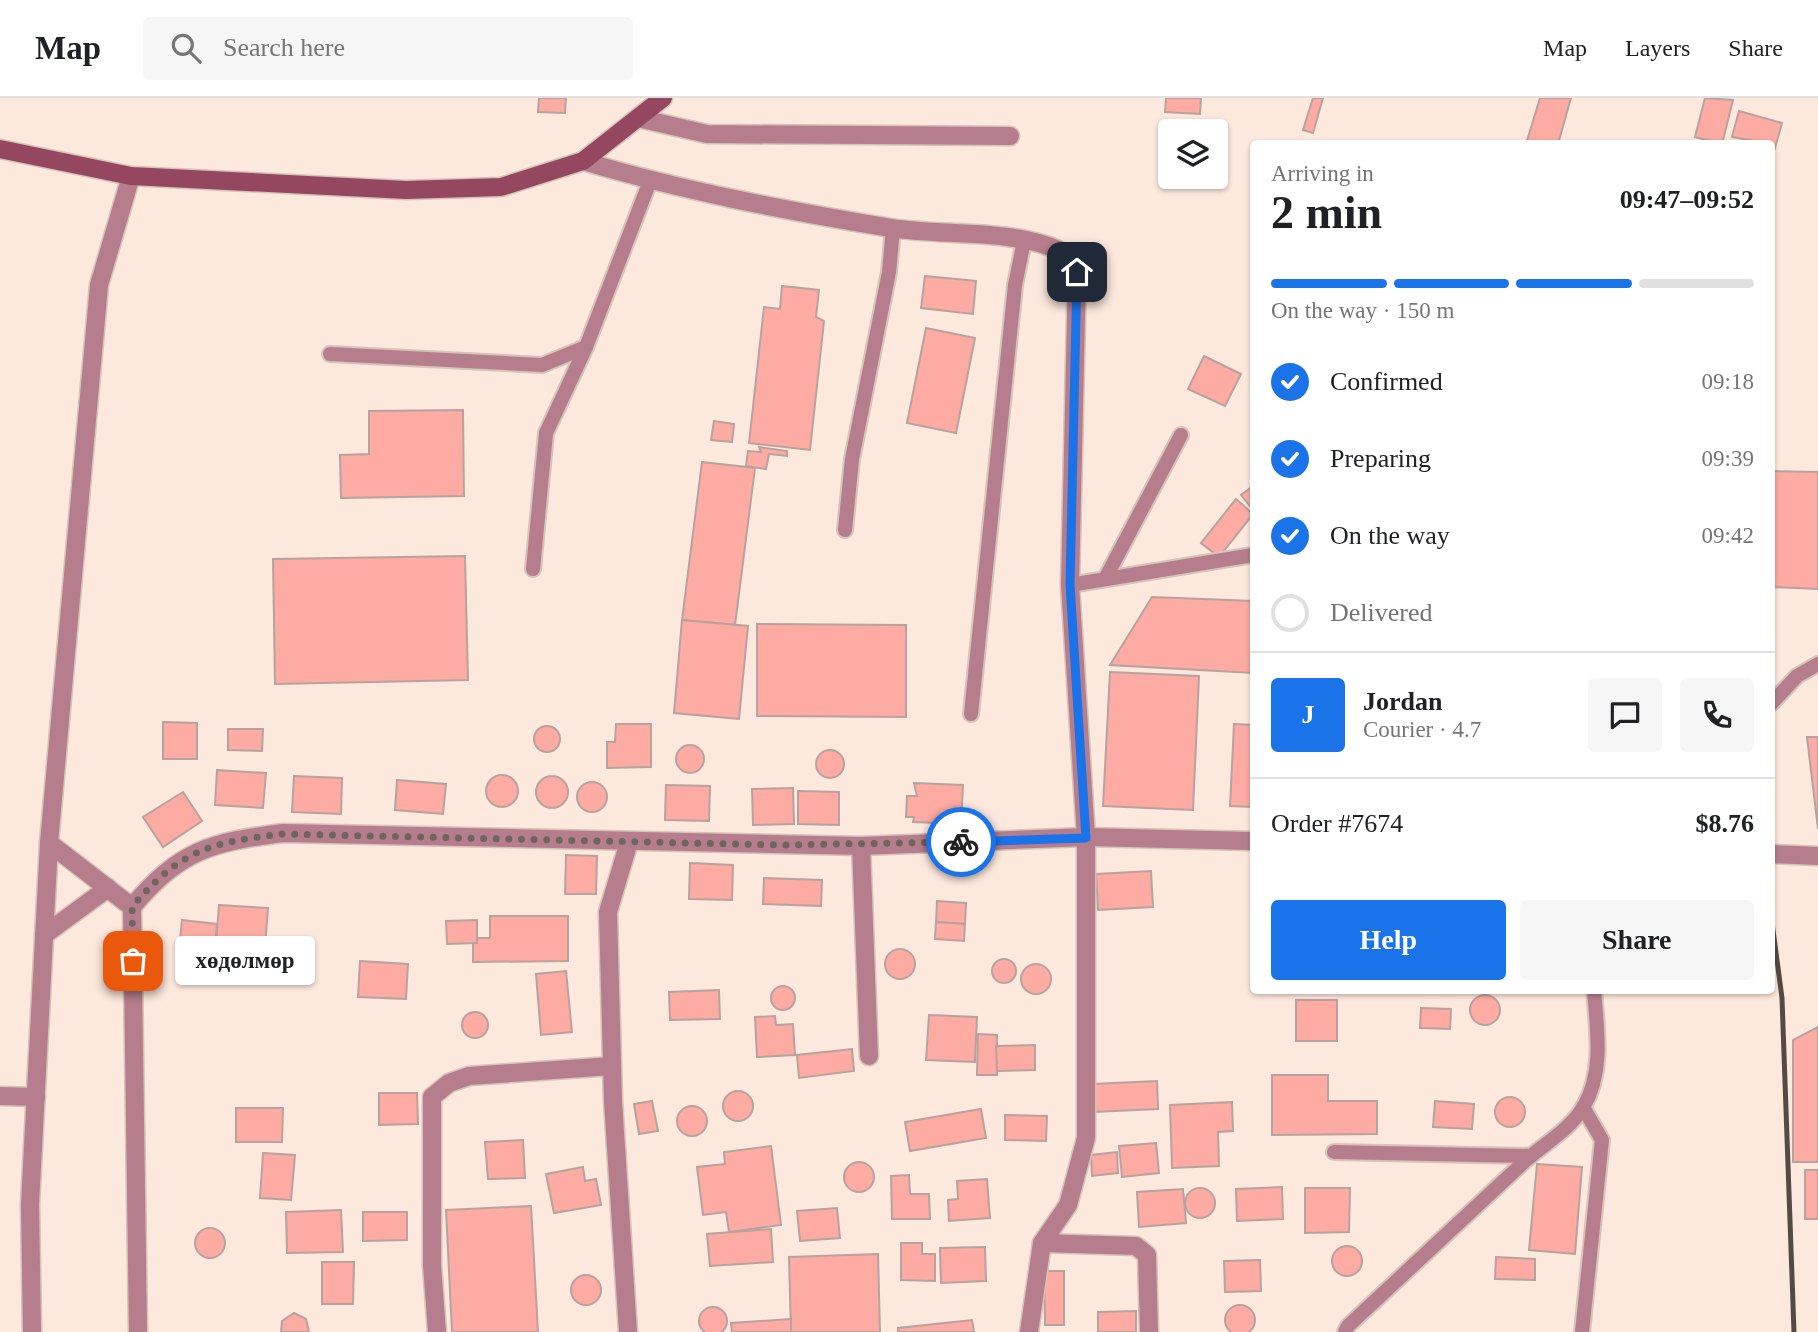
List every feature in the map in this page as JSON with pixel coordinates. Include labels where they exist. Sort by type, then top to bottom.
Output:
[{"type":"street","points":[[0,149],[131,176],[406,190],[501,187],[583,161],[663,98]]},
{"type":"street","points":[[638,118],[707,134],[1010,136]]},
{"type":"street","points":[[583,161],[650,181],[893,228],[1024,241],[1057,249],[1069,258],[1077,272],[1070,585],[1086,838],[1086,1138],[1068,1205],[1042,1244],[1029,1332]]},
{"type":"street","points":[[32,1332],[30,1204],[48,843],[99,285],[131,176]]},
{"type":"street","points":[[138,1332],[132,907],[159,876],[186,857],[224,841],[283,834],[403,834],[861,846],[1086,838],[1250,841]]},
{"type":"street","points":[[628,1332],[612,1066],[608,912],[629,842]]},
{"type":"street","points":[[48,843],[132,907]]},
{"type":"street","points":[[861,846],[869,1056]]},
{"type":"street","points":[[1775,854],[1818,856]]},
{"type":"street","points":[[44,935],[108,888]]},
{"type":"street","points":[[437,1332],[432,1265],[432,1097],[449,1083],[469,1076],[612,1066]]},
{"type":"street","points":[[0,1096],[36,1097]]},
{"type":"street","points":[[1042,1244],[1136,1246],[1143,1249],[1147,1255],[1149,1332]]},
{"type":"lane","points":[[533,569],[546,433],[586,347],[650,181]]},
{"type":"lane","points":[[845,530],[852,459],[889,272],[893,228]]},
{"type":"lane","points":[[971,714],[1015,285],[1024,241]]},
{"type":"lane","points":[[330,354],[541,365],[586,347]]},
{"type":"lane","points":[[1105,579],[1181,435]]},
{"type":"lane","points":[[1070,585],[1250,555]]},
{"type":"lane","points":[[1775,700],[1797,676],[1818,664]]},
{"type":"lane","points":[[1345,1332],[1531,1156],[1569,1126],[1583,1107],[1594,1082],[1597,1061],[1594,994]]},
{"type":"lane","points":[[1582,1332],[1602,1140],[1583,1107]]},
{"type":"lane","points":[[1334,1152],[1531,1156]]},
{"type":"building","points":[[539,98],[566,98],[565,113],[538,112]]},
{"type":"building","points":[[1166,98],[1201,98],[1200,114],[1165,112]]},
{"type":"building","points":[[1313,98],[1323,98],[1313,133],[1303,130]]},
{"type":"building","points":[[1540,98],[1571,98],[1559,140],[1527,140]]},
{"type":"building","points":[[1705,98],[1733,100],[1723,140],[1695,137]]},
{"type":"building","points":[[1739,111],[1782,123],[1775,148],[1775,140],[1732,137]]},
{"type":"building","points":[[925,276],[976,281],[973,314],[921,308]]},
{"type":"building","points":[[782,286],[819,290],[816,317],[824,321],[810,450],[749,443],[764,307],[780,309]]},
{"type":"building","points":[[926,328],[975,338],[956,433],[907,423]]},
{"type":"building","points":[[1204,356],[1241,374],[1225,406],[1188,389]]},
{"type":"building","points":[[463,410],[464,496],[341,498],[340,455],[369,454],[369,411]]},
{"type":"building","points":[[714,421],[734,424],[732,442],[711,440]]},
{"type":"building","points":[[759,447],[787,451],[787,456],[769,454],[766,469],[746,466],[748,451],[761,452]]},
{"type":"building","points":[[702,462],[755,468],[735,625],[682,620]]},
{"type":"building","points":[[1775,471],[1818,472],[1818,589],[1775,587]]},
{"type":"building","points":[[1250,488],[1250,506],[1241,495]]},
{"type":"building","points":[[1236,499],[1250,511],[1250,518],[1219,557],[1201,543]]},
{"type":"building","points":[[465,556],[468,680],[275,684],[273,559]]},
{"type":"building","points":[[1152,597],[1250,601],[1250,673],[1110,665]]},
{"type":"building","points":[[682,620],[748,626],[739,719],[674,713]]},
{"type":"building","points":[[757,624],[906,625],[906,717],[757,716]]},
{"type":"building","points":[[1110,672],[1199,676],[1193,810],[1103,806]]},
{"type":"building","points":[[163,722],[197,723],[197,759],[163,759]]},
{"type":"building","points":[[616,724],[651,724],[651,767],[607,768],[607,742],[615,742]]},
{"type":"building","points":[[1234,724],[1250,725],[1250,807],[1230,806]]},
{"type":"building","points":[[547,726],[556,730],[560,739],[556,748],[547,752],[538,748],[534,739],[538,730]]},
{"type":"building","points":[[228,729],[263,729],[262,751],[228,750]]},
{"type":"building","points":[[1807,737],[1818,737],[1818,829]]},
{"type":"building","points":[[690,745],[700,749],[704,759],[700,769],[690,773],[680,769],[676,759],[680,749]]},
{"type":"building","points":[[830,750],[840,754],[844,764],[840,774],[830,778],[820,774],[816,764],[820,754]]},
{"type":"building","points":[[217,770],[266,773],[263,808],[215,805]]},
{"type":"building","points":[[502,775],[513,780],[518,791],[513,802],[502,807],[491,802],[486,791],[491,780]]},
{"type":"building","points":[[294,776],[342,778],[341,814],[292,812]]},
{"type":"building","points":[[552,776],[564,780],[568,792],[564,804],[552,808],[540,804],[536,792],[540,780]]},
{"type":"building","points":[[397,780],[446,784],[443,814],[395,810]]},
{"type":"building","points":[[592,782],[603,786],[607,797],[603,808],[592,812],[581,808],[577,797],[581,786]]},
{"type":"building","points":[[914,783],[963,785],[961,824],[913,822],[914,817],[906,817],[907,796],[917,796]]},
{"type":"building","points":[[666,785],[710,786],[709,821],[665,820]]},
{"type":"building","points":[[793,788],[794,824],[753,825],[752,789]]},
{"type":"building","points":[[798,791],[839,792],[839,825],[798,824]]},
{"type":"building","points":[[183,792],[202,821],[163,847],[143,817]]},
{"type":"building","points":[[566,855],[597,856],[596,894],[565,894]]},
{"type":"building","points":[[690,863],[733,865],[732,900],[689,899]]},
{"type":"building","points":[[1151,871],[1153,907],[1098,910],[1096,874]]},
{"type":"building","points":[[764,878],[822,880],[821,906],[763,904]]},
{"type":"building","points":[[937,901],[966,903],[965,924],[936,922]]},
{"type":"building","points":[[219,905],[268,908],[263,973],[214,969]]},
{"type":"building","points":[[490,916],[568,916],[568,961],[473,962],[473,938],[490,938]]},
{"type":"building","points":[[182,920],[217,924],[212,973],[177,969]]},
{"type":"building","points":[[477,920],[477,943],[447,944],[446,921]]},
{"type":"building","points":[[936,922],[965,924],[964,941],[935,939]]},
{"type":"building","points":[[900,949],[906,950],[914,958],[914,970],[906,978],[900,979],[894,978],[886,970],[885,964],[886,958],[894,950]]},
{"type":"building","points":[[999,959],[1009,959],[1016,966],[1016,976],[1009,983],[999,983],[992,976],[992,966]]},
{"type":"building","points":[[360,961],[408,964],[406,999],[358,997]]},
{"type":"building","points":[[1036,964],[1042,965],[1050,973],[1050,985],[1042,993],[1036,994],[1030,993],[1022,985],[1021,979],[1022,973],[1030,965]]},
{"type":"building","points":[[566,971],[572,1032],[541,1035],[536,974]]},
{"type":"building","points":[[783,986],[792,989],[795,998],[792,1007],[783,1010],[774,1007],[771,998],[774,989]]},
{"type":"building","points":[[719,990],[720,1019],[670,1020],[669,992]]},
{"type":"building","points":[[1485,995],[1491,996],[1499,1004],[1499,1016],[1491,1024],[1485,1025],[1479,1024],[1471,1016],[1470,1010],[1471,1004],[1479,996]]},
{"type":"building","points":[[1296,1000],[1337,1000],[1337,1041],[1296,1041]]},
{"type":"building","points":[[1421,1008],[1451,1009],[1450,1029],[1420,1028]]},
{"type":"building","points":[[475,1012],[484,1016],[488,1025],[484,1034],[475,1038],[466,1034],[462,1025],[466,1016]]},
{"type":"building","points":[[929,1015],[977,1017],[975,1062],[926,1060]]},
{"type":"building","points":[[775,1016],[776,1025],[793,1024],[795,1055],[757,1057],[755,1017]]},
{"type":"building","points":[[1818,1027],[1818,1162],[1793,1162],[1793,1040]]},
{"type":"building","points":[[978,1034],[997,1035],[997,1075],[977,1075]]},
{"type":"building","points":[[1035,1045],[1035,1070],[997,1071],[996,1046]]},
{"type":"building","points":[[852,1049],[854,1071],[799,1078],[797,1055]]},
{"type":"building","points":[[1272,1075],[1328,1075],[1328,1101],[1377,1101],[1377,1134],[1272,1135]]},
{"type":"building","points":[[1157,1081],[1158,1109],[1094,1112],[1093,1084]]},
{"type":"building","points":[[738,1091],[749,1095],[753,1106],[749,1117],[738,1121],[727,1117],[723,1106],[727,1095]]},
{"type":"building","points":[[379,1093],[417,1093],[418,1124],[379,1125]]},
{"type":"building","points":[[1510,1097],[1521,1101],[1525,1112],[1521,1123],[1510,1127],[1499,1123],[1495,1112],[1499,1101]]},
{"type":"building","points":[[652,1101],[658,1131],[639,1134],[634,1104]]},
{"type":"building","points":[[1435,1101],[1474,1104],[1472,1129],[1433,1127]]},
{"type":"building","points":[[1232,1102],[1233,1131],[1218,1132],[1219,1166],[1172,1168],[1170,1105]]},
{"type":"building","points":[[692,1106],[703,1110],[707,1121],[703,1132],[692,1136],[681,1132],[677,1121],[681,1110]]},
{"type":"building","points":[[236,1108],[283,1108],[282,1142],[236,1142]]},
{"type":"building","points":[[981,1109],[986,1138],[910,1151],[905,1122]]},
{"type":"building","points":[[1005,1115],[1047,1116],[1046,1141],[1005,1140]]},
{"type":"building","points":[[523,1140],[525,1178],[488,1179],[485,1142]]},
{"type":"building","points":[[1156,1143],[1159,1173],[1122,1177],[1119,1146]]},
{"type":"building","points":[[771,1146],[781,1225],[729,1232],[726,1212],[703,1215],[697,1167],[725,1164],[724,1152]]},
{"type":"building","points":[[1117,1152],[1118,1173],[1092,1176],[1091,1155]]},
{"type":"building","points":[[263,1153],[295,1155],[291,1200],[260,1198]]},
{"type":"building","points":[[859,1162],[869,1167],[874,1177],[869,1187],[859,1192],[849,1187],[844,1177],[849,1167]]},
{"type":"building","points":[[1537,1164],[1582,1167],[1575,1254],[1529,1250]]},
{"type":"building","points":[[583,1167],[585,1181],[596,1179],[601,1205],[554,1213],[546,1174]]},
{"type":"building","points":[[1805,1170],[1818,1170],[1818,1219],[1805,1219]]},
{"type":"building","points":[[909,1175],[910,1194],[929,1194],[930,1219],[892,1219],[891,1176]]},
{"type":"building","points":[[987,1179],[990,1218],[949,1221],[948,1200],[958,1199],[957,1181]]},
{"type":"building","points":[[1282,1187],[1283,1219],[1237,1221],[1236,1189]]},
{"type":"building","points":[[1200,1188],[1211,1192],[1215,1203],[1211,1214],[1200,1218],[1189,1214],[1185,1203],[1189,1192]]},
{"type":"building","points":[[1305,1188],[1350,1188],[1349,1232],[1305,1233]]},
{"type":"building","points":[[1183,1189],[1186,1223],[1139,1227],[1137,1192]]},
{"type":"building","points":[[531,1206],[538,1332],[452,1332],[446,1210]]},
{"type":"building","points":[[837,1208],[840,1238],[800,1241],[797,1211]]},
{"type":"building","points":[[341,1210],[343,1252],[287,1253],[286,1212]]},
{"type":"building","points":[[363,1212],[407,1212],[407,1240],[363,1241]]},
{"type":"building","points":[[210,1228],[220,1233],[225,1243],[220,1253],[210,1258],[200,1253],[195,1243],[200,1233]]},
{"type":"building","points":[[771,1229],[773,1262],[710,1266],[707,1234]]},
{"type":"building","points":[[901,1243],[922,1243],[922,1254],[935,1254],[935,1281],[901,1280]]},
{"type":"building","points":[[1347,1246],[1358,1250],[1362,1261],[1358,1272],[1347,1276],[1336,1272],[1332,1261],[1336,1250]]},
{"type":"building","points":[[985,1247],[986,1281],[941,1283],[940,1248]]},
{"type":"building","points":[[878,1254],[880,1332],[791,1332],[789,1257]]},
{"type":"building","points":[[1496,1257],[1535,1259],[1535,1280],[1495,1279]]},
{"type":"building","points":[[1260,1260],[1261,1291],[1225,1292],[1224,1261]]},
{"type":"building","points":[[322,1262],[354,1262],[353,1304],[322,1304]]},
{"type":"building","points":[[1044,1271],[1064,1271],[1064,1325],[1045,1325]]},
{"type":"building","points":[[586,1275],[597,1279],[601,1290],[597,1301],[586,1305],[575,1301],[571,1290],[575,1279]]},
{"type":"building","points":[[1240,1305],[1253,1314],[1253,1326],[1246,1333],[1234,1333],[1225,1320],[1230,1310]]},
{"type":"building","points":[[708,1308],[718,1308],[726,1316],[726,1326],[720,1333],[706,1333],[700,1326],[700,1316]]},
{"type":"building","points":[[1136,1311],[1136,1332],[1098,1332],[1098,1312]]},
{"type":"building","points":[[294,1313],[306,1319],[309,1332],[281,1332],[282,1321]]},
{"type":"building","points":[[791,1319],[791,1332],[732,1332],[731,1323]]},
{"type":"building","points":[[972,1320],[974,1332],[898,1332],[898,1328]]},
{"type":"railway","points":[[1775,945],[1782,998],[1794,1332]]},
{"type":"way so far","points":[[133,961],[132,907],[159,876],[186,857],[224,841],[283,834],[417,834],[642,843],[861,846],[961,842]]},
{"type":"place","name":"хөдөлмөр","points":[[133,961]]},
{"type":"route","points":[[961,842],[1086,838],[1070,585],[1077,272]]}]
